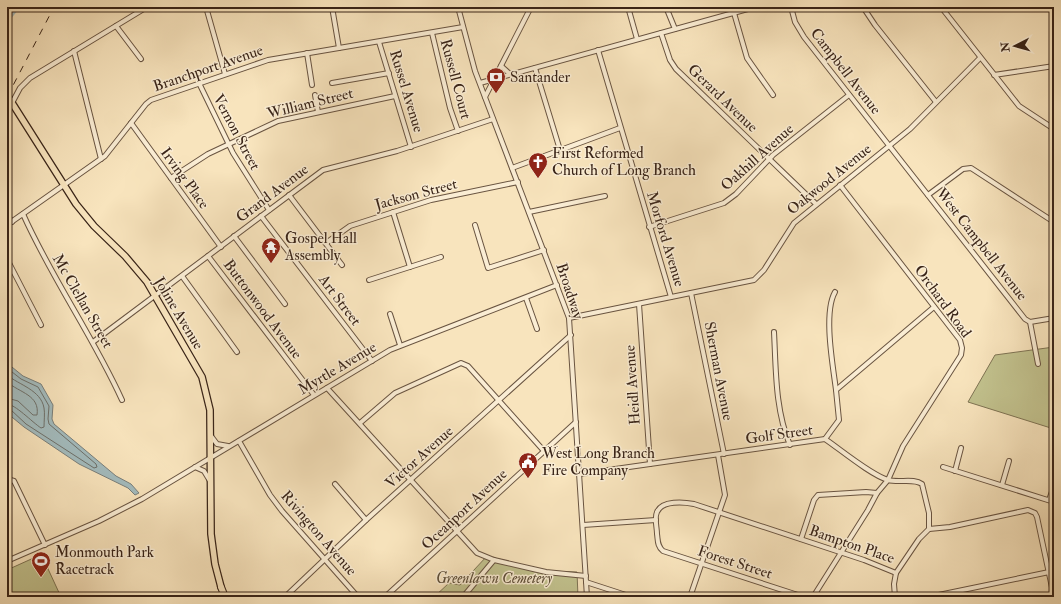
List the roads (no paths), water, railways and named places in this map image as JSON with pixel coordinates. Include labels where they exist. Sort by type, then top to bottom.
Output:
[{"type":"highway","points":[[221,586],[224,597]]},
{"type":"main road","name":"Joline Avenue","points":[[7,95],[86,216],[135,266],[155,296],[202,377],[208,400],[210,434],[212,549],[221,586]]},
{"type":"street","points":[[12,103],[24,82],[148,7]]},
{"type":"street","points":[[206,7],[225,74]]},
{"type":"street","points":[[332,7],[339,48]]},
{"type":"street","name":"Broadway","points":[[458,7],[480,83],[569,318],[587,597]]},
{"type":"street","points":[[485,97],[531,7]]},
{"type":"street","points":[[628,7],[637,39]]},
{"type":"street","points":[[666,7],[676,29]]},
{"type":"street","points":[[480,83],[755,7]]},
{"type":"street","name":"Campbell Avenue","points":[[791,7],[799,30],[889,146]]},
{"type":"street","points":[[863,7],[875,25],[936,102]]},
{"type":"street","points":[[941,7],[1019,106],[1053,128]]},
{"type":"street","points":[[734,13],[747,58],[773,95]]},
{"type":"street","points":[[116,26],[141,59]]},
{"type":"street","name":"Branchport Avenue","points":[[7,225],[65,186],[100,160],[146,104],[152,100],[268,60],[463,28]]},
{"type":"street","name":"Russell Court","points":[[432,33],[450,107],[458,131]]},
{"type":"street","name":"Gerard Avenue","points":[[661,33],[670,60],[676,69],[816,204]]},
{"type":"street","name":"Russel Avenue","points":[[380,42],[411,146]]},
{"type":"street","name":"Morford Avenue","points":[[598,50],[671,297]]},
{"type":"street","points":[[74,51],[100,160]]},
{"type":"street","points":[[307,53],[312,85]]},
{"type":"street","name":"Oakwood Avenue","points":[[569,318],[754,280],[764,270],[791,225],[910,129],[980,58]]},
{"type":"street","points":[[500,66],[511,75]]},
{"type":"street","points":[[994,75],[1054,66]]},
{"type":"street","points":[[535,68],[560,150]]},
{"type":"street","points":[[332,83],[389,73]]},
{"type":"street","name":"Vernon Street","points":[[199,84],[228,144],[268,210]]},
{"type":"street","points":[[315,94],[318,112]]},
{"type":"street","name":"Oakhill Avenue","points":[[650,227],[724,203],[736,194],[769,159],[849,95]]},
{"type":"street","name":"William Street","points":[[171,178],[189,165],[228,144],[278,121],[395,96]]},
{"type":"street","name":"Grand Avenue","points":[[93,342],[323,170],[411,146],[493,119]]},
{"type":"street","name":"Irving Place","points":[[131,123],[220,247]]},
{"type":"street","points":[[512,168],[620,128]]},
{"type":"street","name":"West Campbell Avenue","points":[[889,146],[1025,319],[1030,322],[1038,364]]},
{"type":"street","points":[[928,195],[963,169],[971,168],[1054,222]]},
{"type":"street","name":"Jackson Street","points":[[326,243],[347,227],[430,200],[518,182]]},
{"type":"street","name":"Orchard Road","points":[[813,597],[868,510],[877,493],[888,480],[903,446],[962,352],[960,340],[840,185]]},
{"type":"street","points":[[289,195],[342,265]]},
{"type":"street","points":[[529,212],[605,196]]},
{"type":"street","points":[[393,212],[410,267]]},
{"type":"street","name":"Mc Clellan Street","points":[[23,214],[61,290],[93,342],[122,400]]},
{"type":"street","points":[[7,215],[12,222]]},
{"type":"street","name":"Art Street","points":[[261,216],[372,361]]},
{"type":"street","points":[[475,225],[488,268],[544,250]]},
{"type":"street","points":[[234,236],[284,304]]},
{"type":"street","name":"Buttonwood Avenue","points":[[208,256],[314,396]]},
{"type":"street","points":[[369,280],[441,257]]},
{"type":"street","points":[[7,259],[41,324]]},
{"type":"street","points":[[182,276],[237,352]]},
{"type":"street","name":"Myrtle Avenue","points":[[7,561],[141,500],[210,457],[400,345],[557,285]]},
{"type":"street","name":"Golf Street","points":[[580,474],[825,439],[838,420],[830,338],[831,301],[835,292]]},
{"type":"street","name":"Sherman Avenue","points":[[691,293],[724,454]]},
{"type":"street","points":[[526,298],[537,330]]},
{"type":"street","name":"Heidl Avenue","points":[[639,304],[650,464]]},
{"type":"street","points":[[836,390],[934,307]]},
{"type":"street","points":[[390,314],[400,345]]},
{"type":"street","points":[[1030,322],[1054,318]]},
{"type":"street","points":[[774,332],[779,401],[786,436],[790,444]]},
{"type":"street","name":"Victor Avenue","points":[[285,597],[366,520],[571,336]]},
{"type":"street","points":[[360,423],[395,392],[458,364],[464,364],[468,366],[544,451]]},
{"type":"street","points":[[327,388],[477,553],[494,560],[558,574],[586,576]]},
{"type":"street","name":"Oceanport Avenue","points":[[385,597],[576,422]]},
{"type":"street","points":[[210,434],[216,442],[229,447]]},
{"type":"street","points":[[825,439],[874,473],[888,480],[916,481],[922,484],[929,513],[929,528],[950,527],[1028,510],[1032,511],[1037,517],[1054,597]]},
{"type":"street","name":"Rivington Avenue","points":[[239,441],[278,506],[358,597]]},
{"type":"street","points":[[955,471],[961,448]]},
{"type":"street","points":[[690,597],[725,495],[718,455]]},
{"type":"street","points":[[1002,485],[1009,461]]},
{"type":"street","points":[[195,467],[204,471],[210,482]]},
{"type":"street","points":[[943,467],[1054,502]]},
{"type":"street","points":[[7,479],[14,481],[45,545]]},
{"type":"street","points":[[335,484],[366,520]]},
{"type":"street","points":[[1049,500],[1054,486]]},
{"type":"street","points":[[801,539],[814,500],[818,495],[866,492],[877,493]]},
{"type":"street","name":"Bampton Place","points":[[656,520],[656,514],[661,507],[677,503],[694,504],[882,566],[896,573],[919,538],[929,528]]},
{"type":"street","points":[[583,525],[656,520]]},
{"type":"street","name":"Forest Street","points":[[656,520],[659,548],[663,551],[804,597]]},
{"type":"street","points":[[463,597],[494,560]]},
{"type":"street","points":[[929,597],[1054,571]]},
{"type":"street","points":[[895,597],[894,584],[896,573]]},
{"type":"street","points":[[586,582],[632,597]]},
{"type":"water","points":[[7,363],[23,376],[41,384],[53,405],[52,419],[54,424],[116,476],[131,484],[139,493],[135,495],[128,488],[79,464],[24,427],[7,413]]},
{"type":"waterway","points":[[7,18],[16,7]]},
{"type":"railway","points":[[7,97],[54,7]]},
{"type":"place","name":"Santander","points":[[496,94]]},
{"type":"place","name":"First Reformed Church of Long Branch","points":[[538,179]]},
{"type":"place","name":"Gospel Hall Assembly","points":[[271,264]]},
{"type":"place","name":"West Long Branch Fire Company","points":[[528,479]]},
{"type":"place","name":"Monmouth Park Racetrack","points":[[41,578]]},
{"type":"park label","name":"Greenlawn Cemetery","points":[[494,578]]}]
